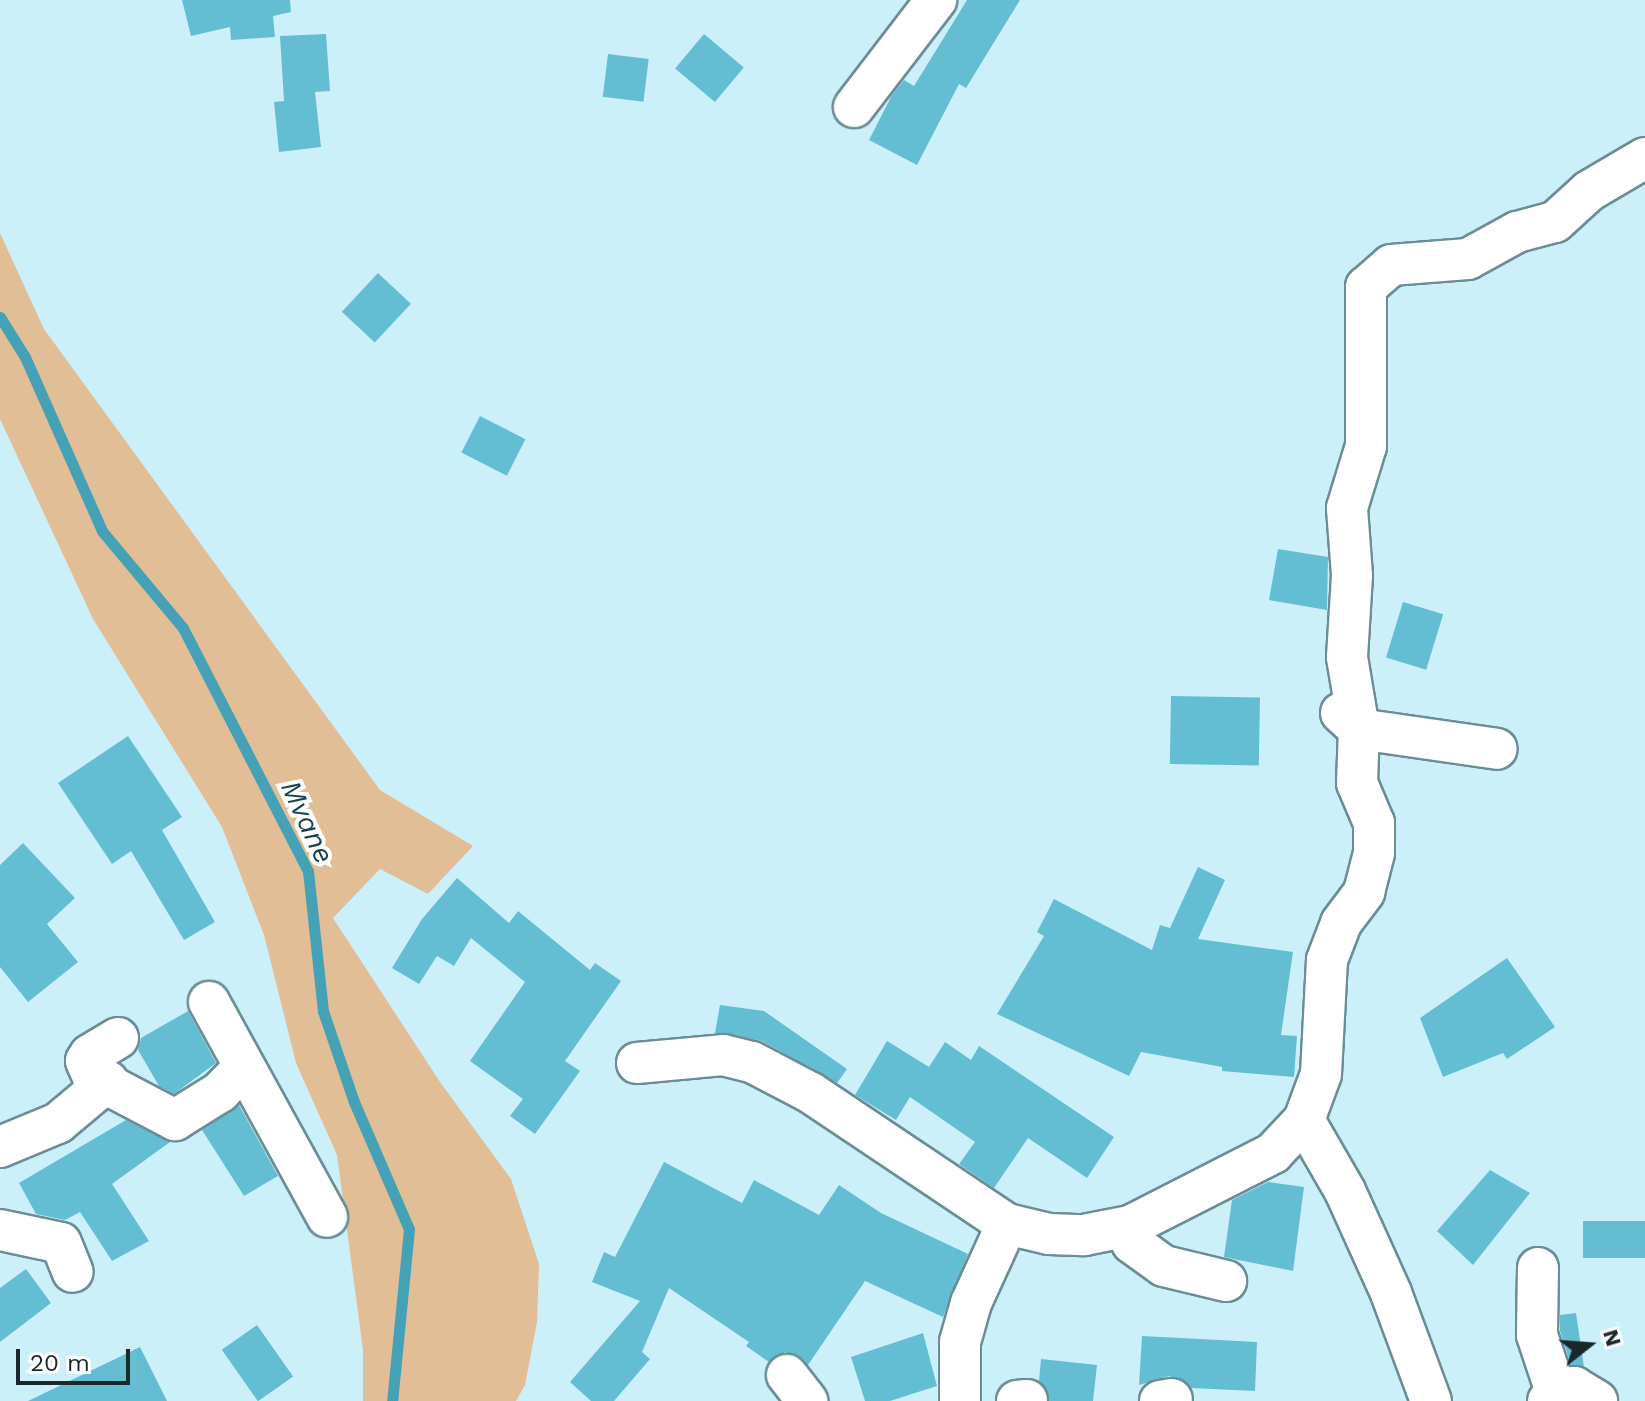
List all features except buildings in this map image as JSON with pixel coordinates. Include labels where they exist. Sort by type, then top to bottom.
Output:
[{"type":"street","points":[[854,107],[936,0]]},
{"type":"street","points":[[637,1063],[723,1055],[752,1062],[811,1093],[1007,1224],[1049,1234],[1084,1235],[1130,1226],[1273,1153],[1304,1120],[1321,1074],[1327,960],[1341,923],[1364,892],[1374,853],[1374,823],[1357,783],[1359,729],[1347,657],[1352,575],[1347,508],[1366,446],[1366,287],[1391,265],[1468,259],[1517,232],[1555,222],[1589,191],[1645,158]]},
{"type":"street","points":[[1324,698],[1359,729],[1497,749]]},
{"type":"street","points":[[209,1002],[242,1069],[327,1217]]},
{"type":"street","points":[[118,1038],[86,1061],[93,1077],[108,1081],[129,1098],[175,1120],[220,1092],[242,1069]]},
{"type":"street","points":[[0,1147],[58,1123],[108,1081]]},
{"type":"street","points":[[1304,1120],[1368,1242],[1431,1401]]},
{"type":"street","points":[[957,1399],[960,1342],[971,1303],[1007,1224]]},
{"type":"street","points":[[1130,1226],[1132,1243],[1164,1266],[1226,1281]]},
{"type":"street","points":[[0,1230],[61,1243],[73,1272]]},
{"type":"street","points":[[1538,1268],[1537,1335],[1552,1398],[1574,1387],[1597,1401]]},
{"type":"shaded area","points":[[0,233],[44,329],[380,790],[473,846],[428,894],[380,869],[333,918],[440,1082],[511,1179],[539,1264],[537,1322],[525,1385],[516,1401],[363,1401],[363,1350],[337,1155],[296,1063],[264,935],[222,827],[93,619],[0,419]]},
{"type":"waterway","name":"Mvane","points":[[0,317],[25,357],[102,531],[183,628],[308,871],[323,1011],[354,1102],[409,1229],[392,1401]]}]
